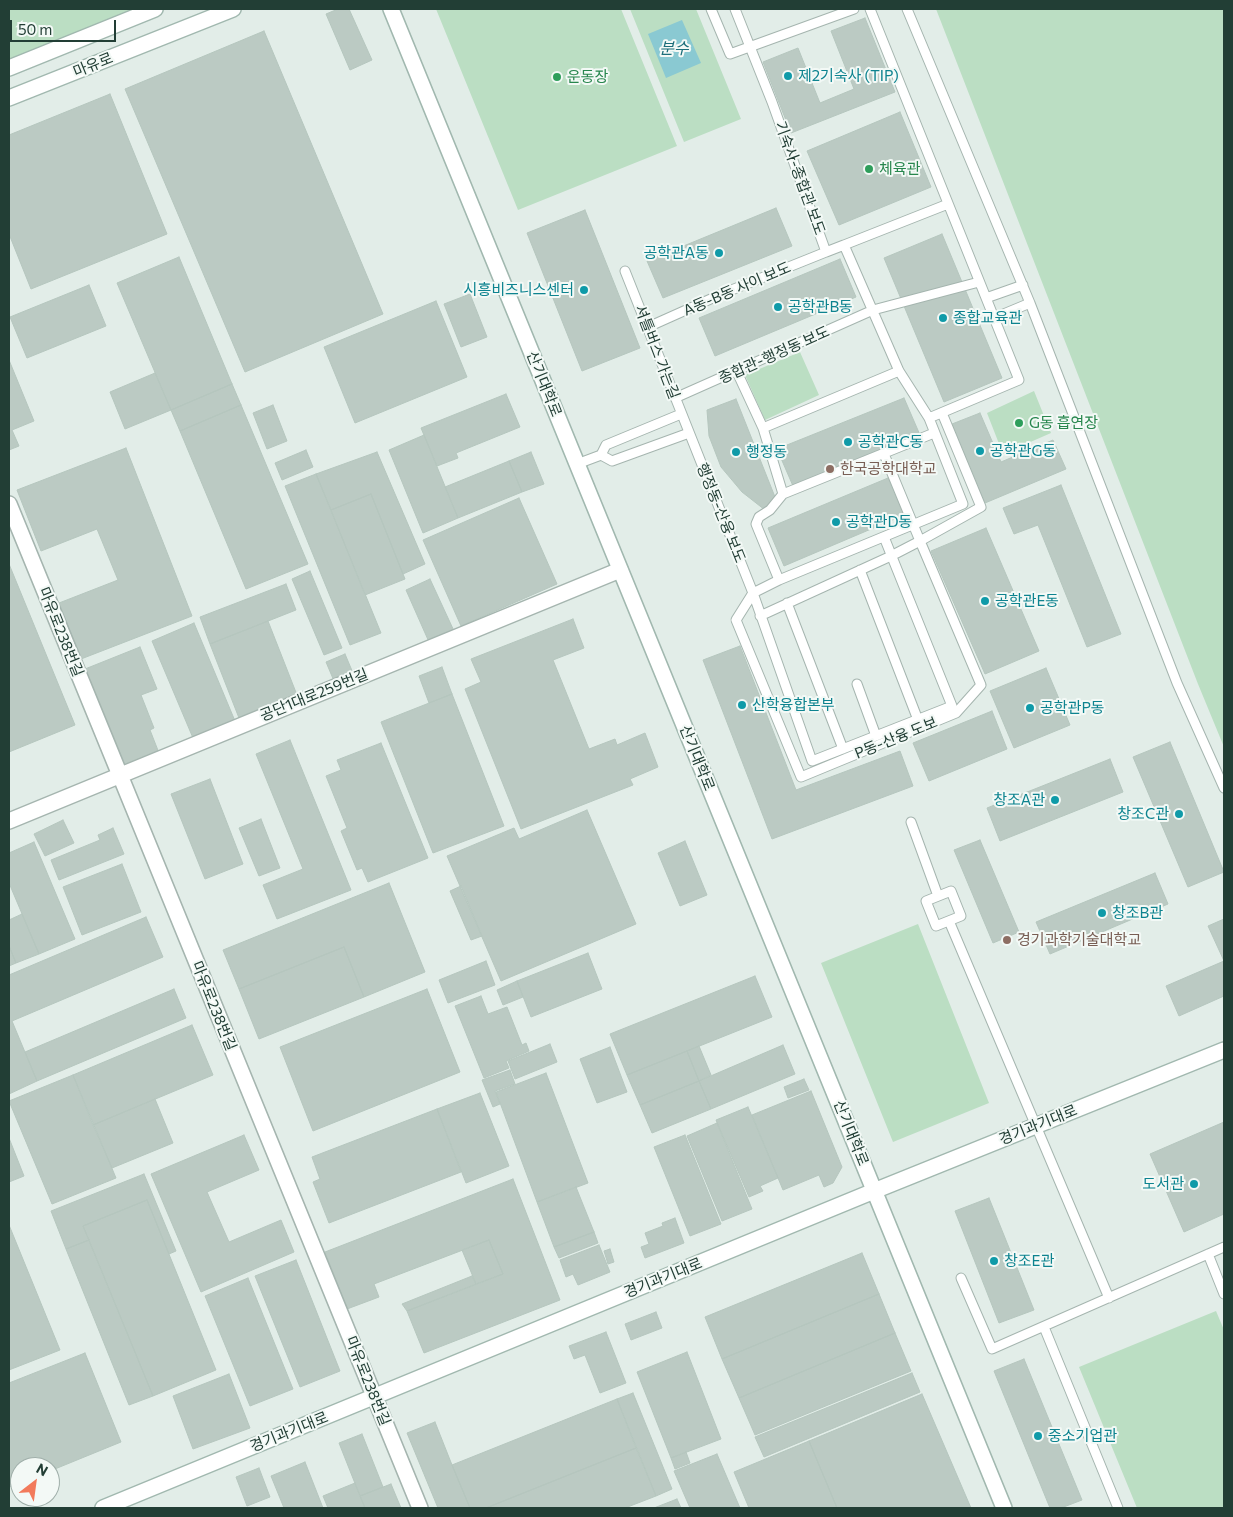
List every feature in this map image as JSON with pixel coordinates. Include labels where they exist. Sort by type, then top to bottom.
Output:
[{"type":"street","name":"마유로","points":[[9,68],[155,9]]},
{"type":"street","name":"마유로","points":[[9,98],[232,9]]},
{"type":"street","name":"산기대학로","points":[[391,9],[1004,1508]]},
{"type":"street","name":"마유로238번길","points":[[9,504],[420,1508]]},
{"type":"street","name":"공단1대로259번길","points":[[9,821],[620,570]]},
{"type":"street","name":"경기과기대로","points":[[104,1508],[874,1191],[1224,1050]]},
{"type":"lane","points":[[711,9],[730,54],[854,9]]},
{"type":"lane","name":"기숙사-종합관 보도","points":[[735,9],[826,252],[844,245],[899,371],[929,418],[964,504],[914,524]]},
{"type":"lane","points":[[870,9],[1019,380],[929,418]]},
{"type":"lane","points":[[908,9],[1030,303],[1177,683],[1224,788]]},
{"type":"lane","points":[[844,245],[948,204]]},
{"type":"lane","name":"A동-B동 사이 보도","points":[[648,327],[724,293],[826,252]]},
{"type":"lane","name":"셔틀버스 가는길","points":[[625,271],[689,433]]},
{"type":"lane","name":"종합관-행정동 보도","points":[[675,398],[873,310],[980,282]]},
{"type":"lane","points":[[986,298],[1022,285]]},
{"type":"lane","points":[[994,318],[1030,303]]},
{"type":"lane","points":[[763,428],[899,371]]},
{"type":"lane","points":[[736,372],[763,428],[783,494]]},
{"type":"lane","points":[[760,616],[920,542],[981,507],[942,413]]},
{"type":"lane","points":[[577,464],[601,455],[606,445],[681,414]]},
{"type":"lane","points":[[601,455],[612,461],[689,433]]},
{"type":"lane","name":"행정동-산융 보도","points":[[689,433],[753,593],[812,762],[843,749]]},
{"type":"lane","points":[[780,580],[756,524],[759,517],[770,510],[783,494],[934,433]]},
{"type":"lane","points":[[884,454],[920,542]]},
{"type":"lane","points":[[753,593],[914,524]]},
{"type":"lane","points":[[787,603],[843,749],[952,706],[884,537]]},
{"type":"lane","name":"P동-산융 도보","points":[[753,593],[736,620],[801,776],[956,712],[981,685],[920,542]]},
{"type":"lane","points":[[860,570],[918,720]]},
{"type":"lane","points":[[857,684],[876,736]]},
{"type":"lane","points":[[911,822],[938,896]]},
{"type":"lane","points":[[951,891],[961,916],[949,921],[936,926],[926,901],[951,891]]},
{"type":"lane","points":[[949,921],[1109,1298]]},
{"type":"lane","points":[[962,1278],[992,1349],[1224,1247]]},
{"type":"lane","points":[[1208,1254],[1224,1294]]},
{"type":"lane","points":[[1044,1326],[1118,1508]]},
{"type":"green space","points":[[9,9],[153,9],[9,68]]},
{"type":"green space","name":"운동장","points":[[436,9],[621,9],[677,146],[518,210]]},
{"type":"green space","points":[[630,9],[696,9],[741,119],[684,142]]},
{"type":"green space","points":[[936,9],[1224,9],[1224,747],[1198,684]]},
{"type":"green space","points":[[800,352],[819,395],[765,420],[745,375]]},
{"type":"green space","name":"G동 흡연장","points":[[1034,391],[1051,433],[1003,454],[987,413]]},
{"type":"green space","points":[[918,924],[989,1103],[893,1142],[821,963]]},
{"type":"green space","points":[[1216,1311],[1224,1330],[1224,1508],[1137,1508],[1079,1367]]},
{"type":"water","name":"분수","points":[[682,20],[701,63],[666,78],[648,34]]},
{"type":"building","points":[[338,9],[349,9],[372,60],[350,70],[326,14]]},
{"type":"building","name":"제2기숙사 (TIP)","points":[[865,18],[895,92],[791,133],[763,62],[798,48],[820,103],[854,89],[831,31]]},
{"type":"building","points":[[264,31],[383,314],[245,372],[125,89]]},
{"type":"building","points":[[110,94],[167,234],[31,289],[9,234],[9,135]]},
{"type":"building","name":"체육관","points":[[900,112],[931,187],[839,225],[807,151]]},
{"type":"building","name":"공학관A동","points":[[776,208],[792,246],[663,298],[647,261]]},
{"type":"building","name":"시흥비즈니스센터","points":[[585,210],[640,348],[582,371],[527,233]]},
{"type":"building","name":"종합교육관","points":[[942,234],[1002,378],[944,402],[884,258]]},
{"type":"building","points":[[179,257],[232,384],[171,410],[117,283]]},
{"type":"building","name":"공학관B동","points":[[840,259],[856,297],[715,356],[699,318]]},
{"type":"building","points":[[89,285],[106,326],[27,358],[10,317]]},
{"type":"building","points":[[470,294],[487,337],[461,347],[444,304]]},
{"type":"building","points":[[436,301],[467,377],[355,423],[324,347]]},
{"type":"building","points":[[9,360],[34,421],[12,430],[19,446],[9,450]]},
{"type":"building","points":[[155,373],[171,410],[125,429],[110,392]]},
{"type":"building","points":[[232,384],[241,405],[180,431],[171,410]]},
{"type":"building","points":[[506,394],[520,427],[456,453],[458,458],[437,466],[421,428]]},
{"type":"building","name":"공학관C동","points":[[904,398],[920,435],[793,486],[777,449]]},
{"type":"building","name":"행정동","points":[[736,399],[775,497],[765,510],[742,492],[721,467],[709,436],[707,410]]},
{"type":"building","points":[[241,405],[308,564],[246,589],[180,431]]},
{"type":"building","points":[[273,405],[287,441],[267,449],[253,413]]},
{"type":"building","name":"공학관G동","points":[[980,413],[1001,462],[1053,440],[1066,469],[985,503],[952,424]]},
{"type":"building","points":[[424,435],[458,518],[423,533],[389,450]]},
{"type":"building","points":[[126,448],[192,616],[81,659],[59,603],[118,580],[97,529],[41,551],[17,490]]},
{"type":"building","points":[[306,450],[313,467],[282,480],[275,463]]},
{"type":"building","points":[[377,452],[425,564],[403,574],[371,494],[331,510],[316,474]]},
{"type":"building","points":[[531,452],[544,484],[522,492],[509,461]]},
{"type":"building","points":[[509,461],[522,492],[458,518],[445,487]]},
{"type":"building","points":[[316,474],[381,633],[350,645],[285,486]]},
{"type":"building","name":"공학관D동","points":[[888,478],[904,515],[784,566],[768,528]]},
{"type":"building","points":[[1061,485],[1121,634],[1087,647],[1038,525],[1014,534],[1003,508]]},
{"type":"building","points":[[371,494],[405,579],[365,595],[331,510]]},
{"type":"building","points":[[519,498],[557,584],[461,626],[423,540]]},
{"type":"building","name":"공학관E동","points":[[986,528],[1039,651],[985,674],[931,551]]},
{"type":"building","points":[[9,564],[75,725],[9,752]]},
{"type":"building","points":[[310,571],[342,648],[324,655],[292,579]]},
{"type":"building","points":[[430,579],[454,631],[429,642],[406,590]]},
{"type":"building","points":[[286,584],[296,610],[210,644],[200,617]]},
{"type":"building","points":[[573,619],[584,648],[553,660],[589,749],[615,739],[617,745],[645,733],[658,767],[630,779],[633,785],[521,829],[465,689],[481,682],[471,659]]},
{"type":"building","points":[[268,621],[297,695],[239,718],[210,644]]},
{"type":"building","points":[[194,623],[235,721],[193,738],[152,641]]},
{"type":"building","name":"산학융합본부","points":[[740,646],[796,790],[900,751],[913,786],[772,839],[703,660]]},
{"type":"building","points":[[140,647],[157,689],[141,695],[154,728],[150,730],[159,753],[124,766],[85,669]]},
{"type":"building","points":[[345,654],[353,673],[334,681],[326,662]]},
{"type":"building","points":[[442,667],[452,694],[429,703],[419,676]]},
{"type":"building","name":"공학관P동","points":[[1046,668],[1070,725],[1014,748],[990,691]]},
{"type":"building","points":[[452,694],[504,826],[433,853],[381,722]]},
{"type":"building","points":[[992,711],[1007,749],[929,781],[913,743]]},
{"type":"building","points":[[290,740],[351,890],[277,919],[263,885],[303,869],[256,754]]},
{"type":"building","name":"창조C관","points":[[1170,742],[1224,872],[1188,887],[1133,757]]},
{"type":"building","points":[[381,743],[428,858],[368,882],[362,868],[357,870],[341,831],[347,828],[326,776],[341,770],[337,760]]},
{"type":"building","name":"창조A관","points":[[1110,759],[1123,792],[1000,841],[987,808]]},
{"type":"building","points":[[210,779],[243,864],[205,879],[171,794]]},
{"type":"building","points":[[587,810],[636,924],[501,981],[447,856],[514,828],[519,839]]},
{"type":"building","points":[[261,819],[280,868],[259,876],[239,828]]},
{"type":"building","points":[[63,820],[74,843],[45,856],[34,834]]},
{"type":"building","points":[[113,828],[124,854],[59,880],[51,860],[100,840],[98,835]]},
{"type":"building","points":[[980,840],[1019,932],[993,943],[954,850]]},
{"type":"building","points":[[685,841],[707,895],[680,906],[658,853]]},
{"type":"building","points":[[34,842],[75,939],[39,954],[9,883],[9,853]]},
{"type":"building","points":[[122,864],[141,912],[82,935],[63,887]]},
{"type":"building","name":"창조B관","points":[[1155,873],[1168,904],[1050,954],[1036,922]]},
{"type":"building","points":[[389,883],[425,972],[364,997],[344,947],[239,989],[223,950]]},
{"type":"building","points":[[461,886],[482,936],[471,940],[450,891]]},
{"type":"building","points":[[22,914],[39,954],[16,963],[9,946],[9,920]]},
{"type":"building","points":[[146,917],[163,957],[12,1021],[37,1081],[9,1094],[9,975]]},
{"type":"building","points":[[1224,919],[1224,961],[1208,926]]},
{"type":"building","points":[[9,946],[16,963],[9,966]]},
{"type":"building","points":[[344,947],[364,997],[259,1039],[239,989]]},
{"type":"building","points":[[588,953],[602,989],[531,1017],[517,981]]},
{"type":"building","points":[[486,961],[495,985],[448,1003],[439,980]]},
{"type":"building","points":[[1224,961],[1224,996],[1179,1016],[1166,986]]},
{"type":"building","points":[[755,976],[772,1017],[627,1075],[610,1034]]},
{"type":"building","points":[[517,981],[523,997],[503,1005],[497,990]]},
{"type":"building","points":[[174,989],[186,1018],[37,1081],[25,1052]]},
{"type":"building","points":[[427,989],[460,1072],[313,1131],[280,1047]]},
{"type":"building","points":[[481,996],[488,1014],[507,1007],[522,1045],[526,1043],[529,1051],[506,1061],[509,1068],[484,1078],[455,1006]]},
{"type":"building","points":[[192,1025],[213,1075],[93,1125],[73,1075]]},
{"type":"building","points":[[550,1044],[557,1062],[515,1079],[508,1061]]},
{"type":"building","points":[[783,1045],[795,1074],[711,1109],[699,1081]]},
{"type":"building","points":[[699,1046],[711,1075],[699,1081],[687,1051]]},
{"type":"building","points":[[610,1047],[627,1092],[597,1103],[580,1059]]},
{"type":"building","points":[[687,1051],[699,1081],[640,1105],[627,1075]]},
{"type":"building","points":[[510,1070],[515,1084],[495,1091],[500,1104],[493,1107],[482,1080]]},
{"type":"building","points":[[546,1073],[588,1183],[537,1202],[496,1092]]},
{"type":"building","points":[[73,1075],[116,1178],[52,1204],[9,1101]]},
{"type":"building","points":[[804,1079],[809,1090],[788,1098],[784,1087]]},
{"type":"building","points":[[699,1081],[711,1109],[652,1133],[640,1105]]},
{"type":"building","points":[[811,1091],[842,1167],[833,1183],[824,1187],[819,1175],[783,1190],[752,1115]]},
{"type":"building","points":[[480,1093],[509,1166],[466,1183],[437,1109]]},
{"type":"building","points":[[155,1099],[173,1143],[112,1168],[93,1125]]},
{"type":"building","points":[[748,1107],[778,1178],[760,1186],[763,1191],[749,1197],[716,1120]]},
{"type":"building","points":[[437,1109],[461,1172],[329,1223],[313,1182],[320,1179],[312,1157]]},
{"type":"building","name":"도서관","points":[[1224,1122],[1224,1214],[1184,1232],[1150,1154]]},
{"type":"building","points":[[717,1123],[752,1209],[722,1221],[687,1136]]},
{"type":"building","points":[[244,1135],[259,1170],[207,1192],[229,1242],[281,1220],[294,1252],[201,1292],[151,1174]]},
{"type":"building","points":[[685,1135],[721,1224],[690,1236],[654,1147]]},
{"type":"building","points":[[9,1138],[24,1176],[9,1182]]},
{"type":"building","points":[[144,1174],[176,1251],[169,1254],[147,1200],[83,1226],[89,1240],[66,1249],[51,1211]]},
{"type":"building","points":[[513,1179],[560,1300],[424,1353],[407,1311],[503,1274],[489,1240],[374,1284],[379,1297],[347,1309],[325,1252]]},
{"type":"building","points":[[576,1187],[594,1232],[554,1247],[537,1202]]},
{"type":"building","name":"창조E관","points":[[989,1198],[1034,1310],[999,1323],[955,1211]]},
{"type":"building","points":[[147,1200],[216,1370],[153,1396],[83,1226]]},
{"type":"building","points":[[675,1218],[684,1243],[645,1258],[641,1247],[649,1244],[645,1233],[663,1226],[662,1223]]},
{"type":"building","points":[[9,1225],[60,1350],[9,1370]]},
{"type":"building","points":[[594,1232],[598,1243],[559,1258],[554,1247]]},
{"type":"building","points":[[89,1240],[153,1396],[129,1405],[66,1249]]},
{"type":"building","points":[[489,1240],[503,1274],[476,1284],[462,1250]]},
{"type":"building","points":[[599,1245],[610,1272],[578,1285],[573,1274],[566,1277],[560,1260]]},
{"type":"building","points":[[610,1249],[614,1262],[608,1264],[604,1251]]},
{"type":"building","points":[[862,1253],[879,1294],[722,1359],[705,1317]]},
{"type":"building","points":[[296,1260],[340,1371],[300,1387],[255,1276]]},
{"type":"building","points":[[472,1276],[476,1284],[407,1311],[402,1304]]},
{"type":"building","points":[[248,1278],[293,1389],[250,1406],[205,1296]]},
{"type":"building","points":[[879,1294],[895,1333],[739,1398],[722,1359]]},
{"type":"building","points":[[656,1312],[662,1328],[631,1340],[625,1324]]},
{"type":"building","points":[[606,1332],[626,1383],[600,1393],[585,1355],[574,1359],[569,1346]]},
{"type":"building","points":[[895,1333],[911,1371],[755,1435],[739,1398]]},
{"type":"building","points":[[687,1352],[721,1439],[671,1458],[637,1372]]},
{"type":"building","points":[[85,1353],[121,1442],[60,1467],[60,1457],[10,1457],[9,1487],[9,1383]]},
{"type":"building","name":"중소기업관","points":[[1024,1359],[1082,1500],[1061,1508],[1050,1508],[994,1371]]},
{"type":"building","points":[[912,1373],[920,1392],[764,1457],[755,1437]]},
{"type":"building","points":[[229,1374],[250,1428],[193,1449],[173,1396]]},
{"type":"building","points":[[633,1393],[672,1489],[656,1496],[617,1399]]},
{"type":"building","points":[[922,1394],[971,1508],[837,1508],[809,1441]]},
{"type":"building","points":[[617,1399],[636,1448],[486,1508],[470,1508],[452,1465]]},
{"type":"building","points":[[435,1422],[470,1508],[438,1508],[407,1433]]},
{"type":"building","points":[[362,1434],[383,1487],[360,1496],[339,1443]]},
{"type":"building","points":[[809,1441],[837,1508],[749,1508],[734,1472]]},
{"type":"building","points":[[636,1448],[656,1496],[625,1508],[486,1508]]},
{"type":"building","points":[[686,1452],[690,1463],[675,1469],[671,1458]]},
{"type":"building","points":[[717,1454],[740,1508],[690,1508],[674,1471]]},
{"type":"building","points":[[305,1462],[323,1508],[284,1508],[271,1476]]},
{"type":"building","points":[[259,1468],[270,1497],[247,1506],[236,1477]]},
{"type":"building","points":[[355,1483],[365,1508],[328,1508],[323,1496]]},
{"type":"building","points":[[391,1484],[401,1508],[365,1508],[360,1496]]},
{"type":"building","points":[[677,1499],[681,1508],[654,1508]]},
{"type":"place","name":"제2기숙사 (TIP)","points":[[788,76]]},
{"type":"place","name":"운동장","points":[[557,77]]},
{"type":"place","name":"체육관","points":[[869,169]]},
{"type":"place","name":"공학관A동","points":[[719,253]]},
{"type":"place","name":"시흥비즈니스센터","points":[[584,290]]},
{"type":"place","name":"공학관B동","points":[[778,307]]},
{"type":"place","name":"종합교육관","points":[[943,318]]},
{"type":"place","name":"G동 흡연장","points":[[1019,423]]},
{"type":"place","name":"공학관C동","points":[[848,442]]},
{"type":"place","name":"공학관G동","points":[[980,451]]},
{"type":"place","name":"행정동","points":[[736,452]]},
{"type":"place","name":"한국공학대학교","points":[[830,469]]},
{"type":"place","name":"공학관D동","points":[[836,522]]},
{"type":"place","name":"공학관E동","points":[[985,601]]},
{"type":"place","name":"산학융합본부","points":[[742,705]]},
{"type":"place","name":"공학관P동","points":[[1030,708]]},
{"type":"place","name":"창조A관","points":[[1055,800]]},
{"type":"place","name":"창조C관","points":[[1179,814]]},
{"type":"place","name":"창조B관","points":[[1102,913]]},
{"type":"place","name":"경기과학기술대학교","points":[[1007,940]]},
{"type":"place","name":"도서관","points":[[1194,1184]]},
{"type":"place","name":"창조E관","points":[[994,1261]]},
{"type":"place","name":"중소기업관","points":[[1038,1436]]}]
